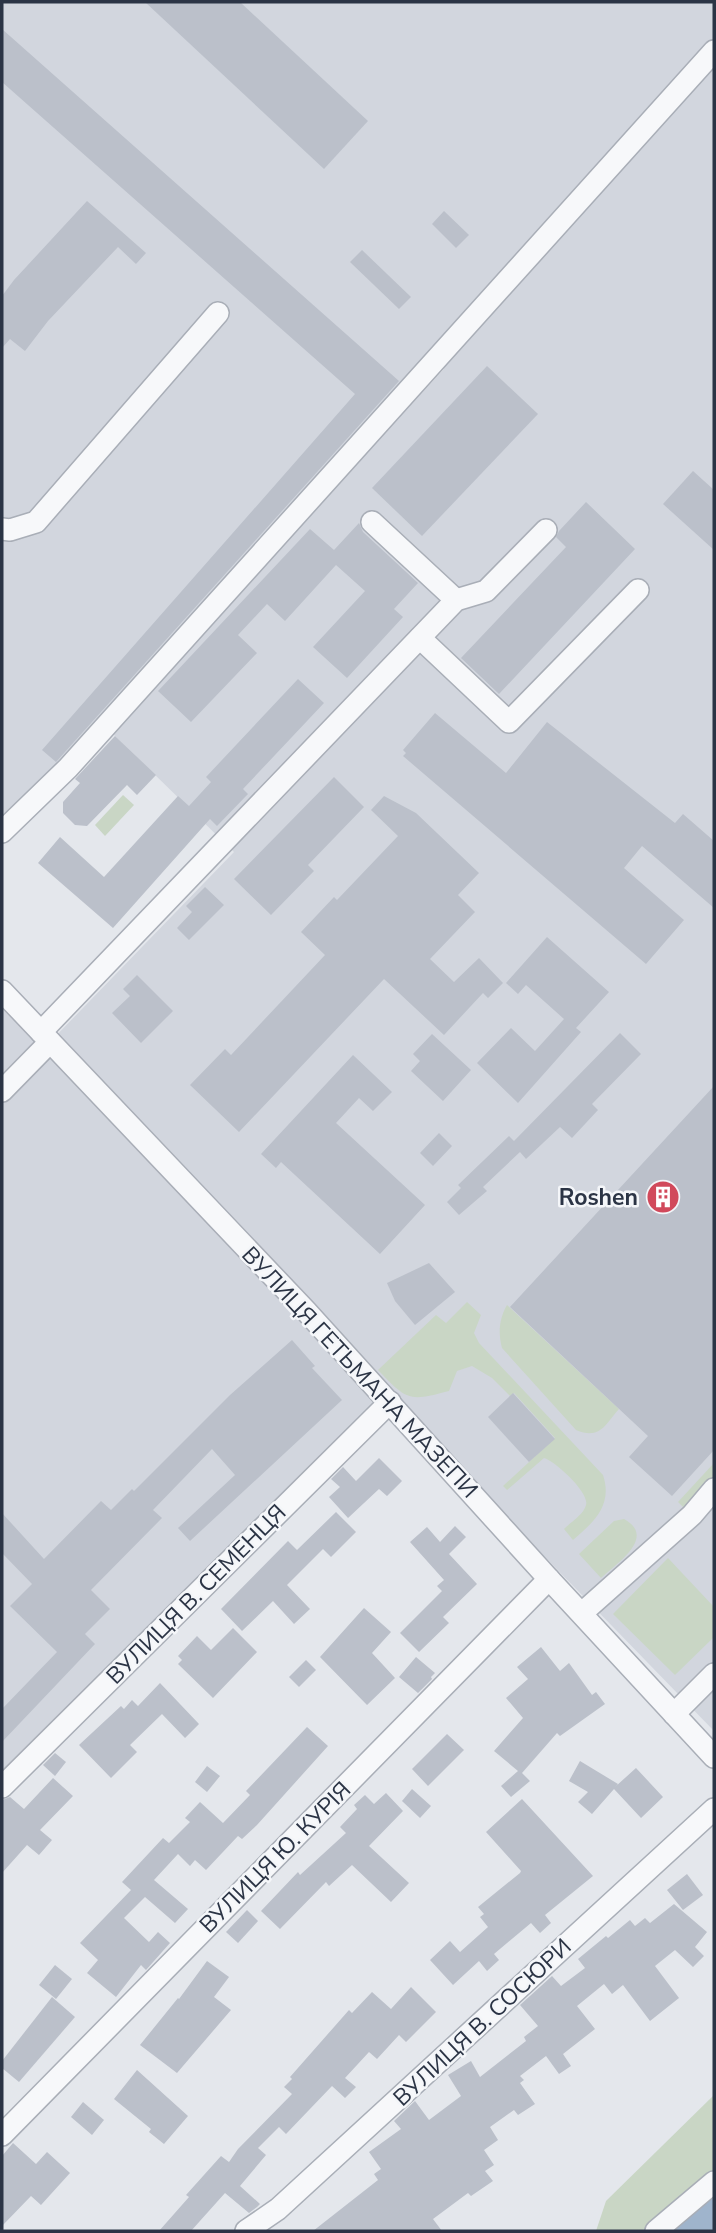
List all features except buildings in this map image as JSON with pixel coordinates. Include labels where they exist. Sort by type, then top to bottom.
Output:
[{"type":"street","points":[[2,832],[78,757],[714,51]]},
{"type":"street","points":[[2,529],[10,530],[36,522],[218,313]]},
{"type":"street","points":[[372,522],[456,600]]},
{"type":"street","points":[[2,1091],[45,1037],[456,600],[486,591],[546,530]]},
{"type":"street","points":[[420,638],[509,722],[638,590]]},
{"type":"street","name":"ВУЛИЦЯ ГЕТЬМАНА МАЗЕПИ","points":[[2,991],[390,1402],[714,1757]]},
{"type":"street","name":"ВУЛИЦЯ В. СЕМЕНЦЯ","points":[[2,1787],[390,1402]]},
{"type":"street","points":[[582,1613],[692,1515],[714,1489]]},
{"type":"street","name":"ВУЛИЦЯ Ю. КУРІЯ","points":[[2,2135],[549,1579]]},
{"type":"street","points":[[674,1714],[714,1674]]},
{"type":"street","name":"ВУЛИЦЯ В. СОСЮРИ","points":[[246,2231],[278,2209],[714,1809]]},
{"type":"street","points":[[656,2231],[714,2182]]},
{"type":"shaded area","points":[[2,2],[714,2],[714,1731],[312,1317],[375,1405],[2,1777],[2,991],[50,1042],[234,852],[110,731],[444,369],[429,355],[2,832]]},
{"type":"green space","points":[[123,795],[134,805],[105,836],[95,825]]},
{"type":"green space","points":[[467,1302],[481,1315],[474,1333],[479,1343],[603,1475],[605,1495],[600,1512],[573,1540],[564,1529],[583,1512],[586,1500],[571,1478],[556,1465],[544,1458],[507,1490],[503,1486],[555,1438],[514,1393],[510,1396],[492,1378],[472,1366],[457,1371],[449,1391],[425,1397],[409,1396],[402,1393],[378,1370],[436,1315],[446,1323]]},
{"type":"green space","points":[[507,1305],[619,1409],[601,1429],[591,1433],[576,1430],[502,1348],[500,1326]]},
{"type":"green space","points":[[714,1463],[714,1481],[686,1510],[678,1502]]},
{"type":"green space","points":[[624,1519],[633,1526],[637,1534],[635,1542],[631,1550],[601,1578],[579,1554],[614,1521]]},
{"type":"green space","points":[[668,1558],[714,1607],[714,1637],[675,1675],[613,1614]]},
{"type":"green space","points":[[714,2095],[714,2190],[664,2231],[596,2231],[606,2201]]},
{"type":"water","points":[[714,2190],[714,2231],[664,2231]]},
{"type":"place","name":"Roshen","points":[[663,1197]]}]
